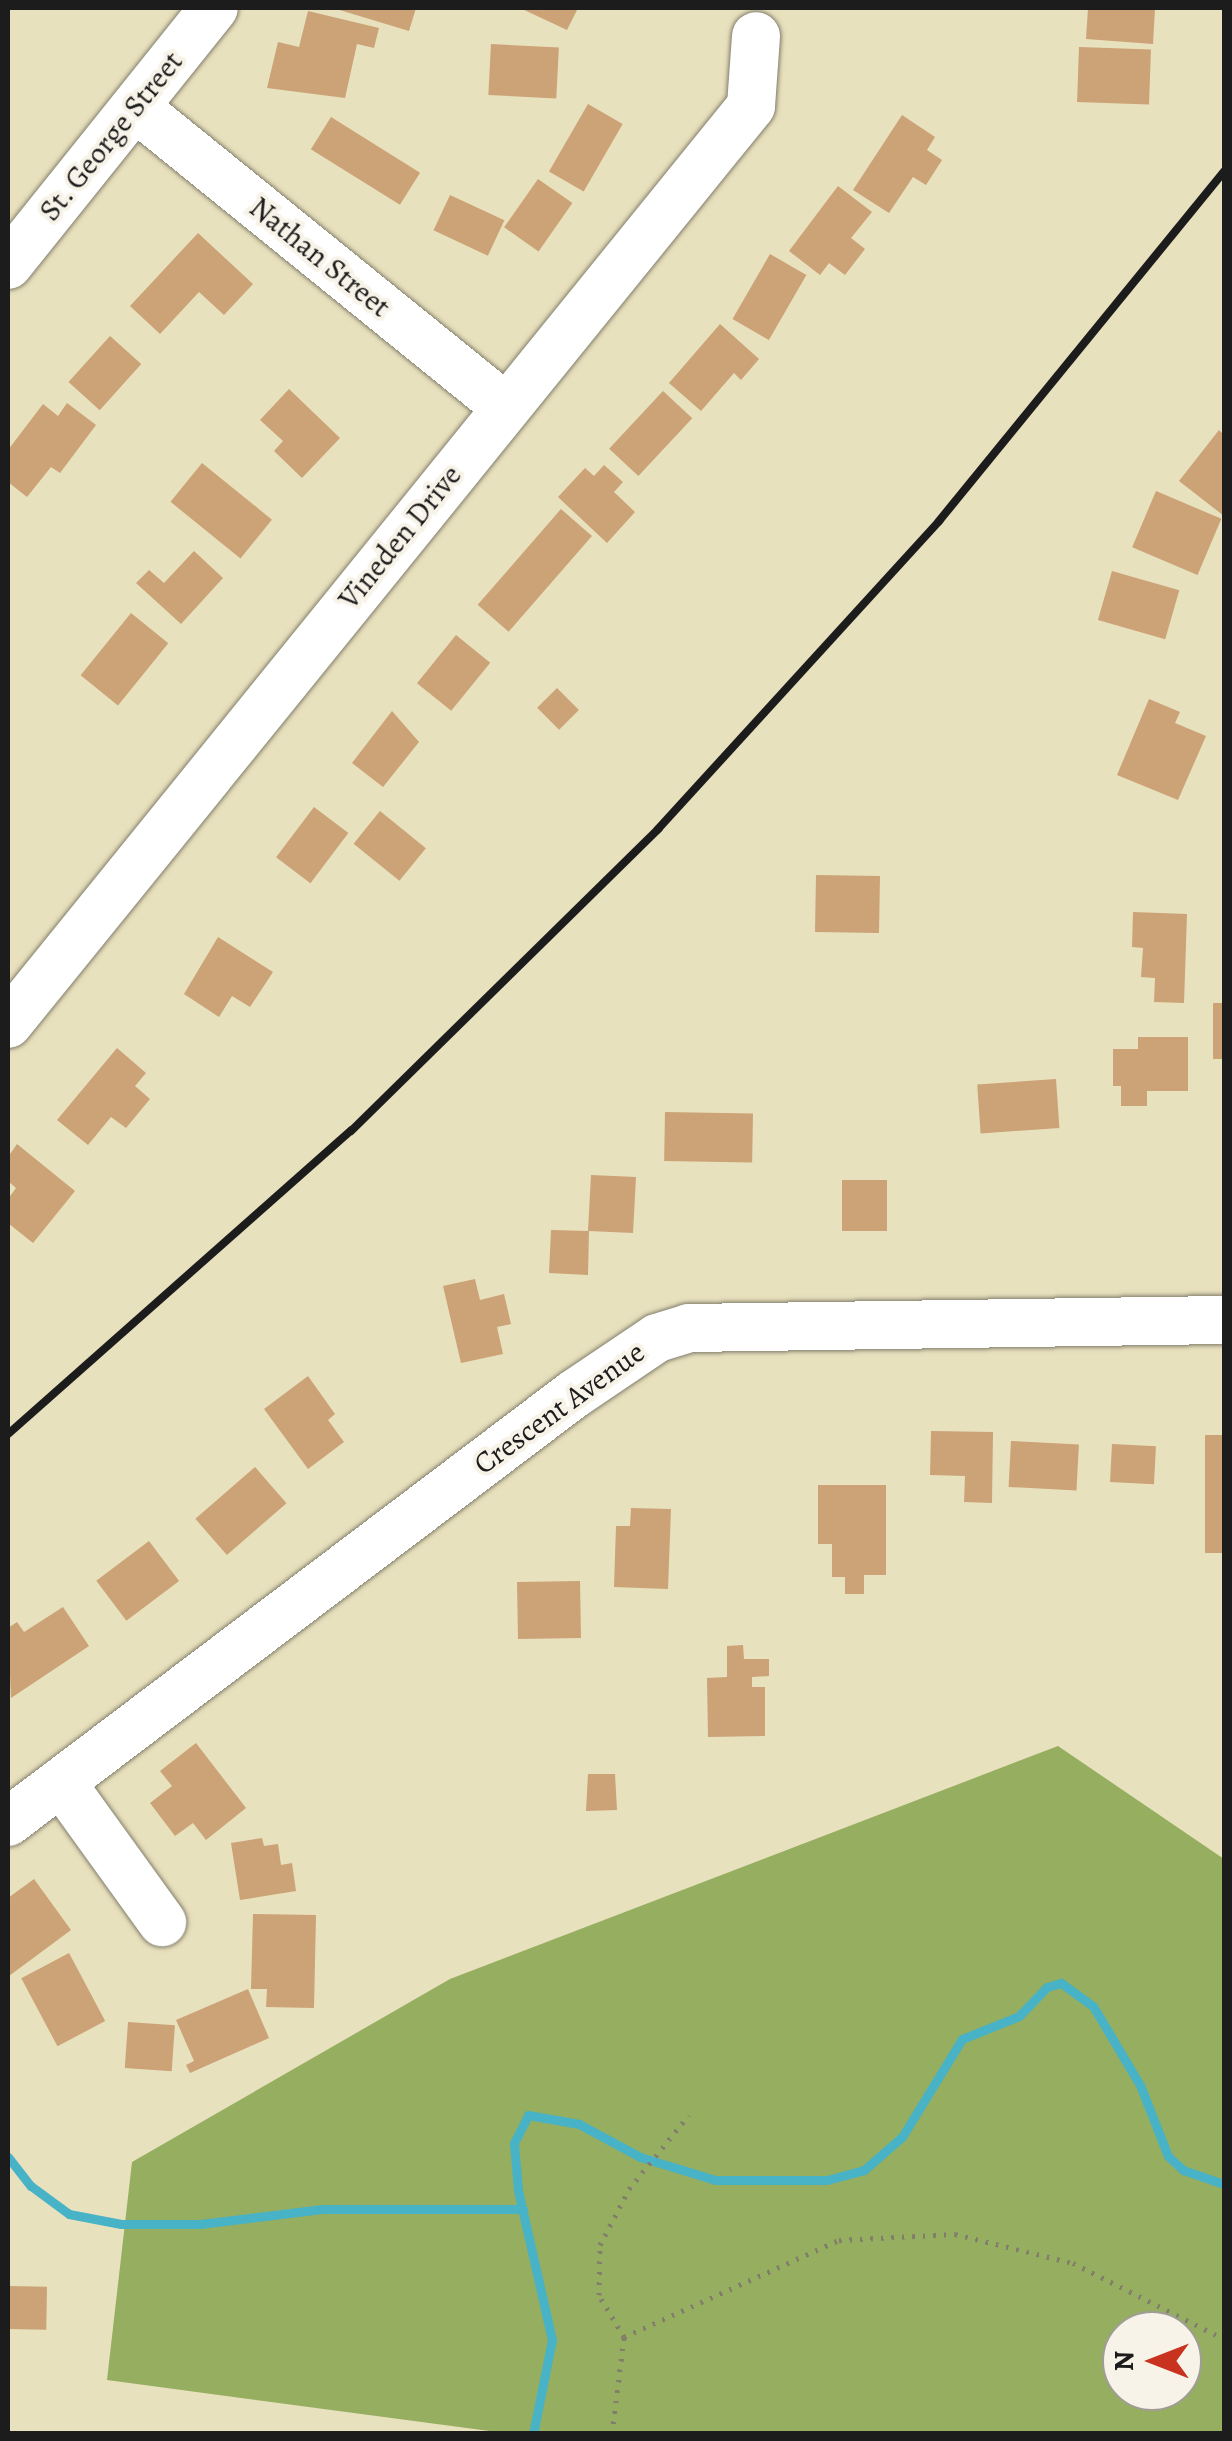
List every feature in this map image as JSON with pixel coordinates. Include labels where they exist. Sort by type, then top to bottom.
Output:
[{"type":"street","name":"St. George Street","points":[[8,265],[214,8]]},
{"type":"street","name":"Vineden Drive","points":[[8,1024],[751,106],[756,36]]},
{"type":"street","name":"Nathan Street","points":[[136,107],[505,407]]},
{"type":"street","name":"Crescent Avenue","points":[[8,1822],[657,1338],[689,1328],[1224,1320]]},
{"type":"street","points":[[60,1782],[162,1922]]},
{"type":"path","points":[[612,2434],[624,2337],[599,2296],[600,2245],[630,2189],[689,2115]]},
{"type":"path","points":[[624,2337],[839,2240],[955,2234],[1073,2263],[1224,2339]]},
{"type":"green space","points":[[1058,1746],[1224,1859],[1224,2433],[511,2434],[107,2380],[132,2162],[450,1979]]},
{"type":"building","points":[[333,8],[416,8],[409,31]]},
{"type":"building","points":[[520,8],[578,8],[567,30]]},
{"type":"building","points":[[1088,8],[1155,8],[1153,44],[1086,39]]},
{"type":"building","points":[[308,11],[379,28],[374,48],[357,44],[345,98],[267,88],[278,42],[299,47]]},
{"type":"building","points":[[491,44],[559,48],[556,98],[488,95]]},
{"type":"building","points":[[1079,47],[1151,50],[1149,104],[1077,102]]},
{"type":"building","points":[[588,104],[623,124],[584,192],[549,172]]},
{"type":"building","points":[[902,115],[935,137],[927,150],[942,160],[926,185],[913,177],[889,213],[853,190]]},
{"type":"building","points":[[331,117],[420,173],[400,205],[311,149]]},
{"type":"building","points":[[538,179],[572,203],[539,251],[504,227]]},
{"type":"building","points":[[838,186],[872,212],[851,238],[865,249],[845,275],[829,263],[820,275],[789,251]]},
{"type":"building","points":[[450,195],[504,220],[488,256],[434,230]]},
{"type":"building","points":[[198,233],[253,284],[224,315],[199,292],[160,334],[130,306]]},
{"type":"building","points":[[770,254],[806,275],[769,340],[732,319]]},
{"type":"building","points":[[720,324],[759,359],[741,380],[734,373],[701,411],[669,383]]},
{"type":"building","points":[[110,336],[141,364],[100,410],[69,382]]},
{"type":"building","points":[[289,389],[340,438],[302,478],[274,451],[283,441],[260,420]]},
{"type":"building","points":[[663,391],[692,418],[638,476],[609,449]]},
{"type":"building","points":[[67,403],[96,425],[60,473],[51,467],[27,497],[8,482],[8,450],[43,404],[58,416]]},
{"type":"building","points":[[1219,430],[1224,435],[1224,516],[1179,481]]},
{"type":"building","points":[[202,463],[272,520],[240,558],[171,502]]},
{"type":"building","points":[[604,465],[623,482],[614,492],[635,512],[607,543],[558,497],[585,468],[594,476]]},
{"type":"building","points":[[1156,491],[1221,519],[1198,575],[1132,547]]},
{"type":"building","points":[[561,509],[592,536],[509,632],[478,605]]},
{"type":"building","points":[[194,551],[223,578],[181,624],[136,583],[149,570],[164,583]]},
{"type":"building","points":[[1112,571],[1179,590],[1165,639],[1098,620]]},
{"type":"building","points":[[131,613],[168,643],[118,705],[81,675]]},
{"type":"building","points":[[456,635],[490,663],[451,711],[417,683]]},
{"type":"building","points":[[557,688],[579,710],[559,730],[537,708]]},
{"type":"building","points":[[1149,699],[1180,712],[1175,723],[1206,736],[1178,800],[1117,775]]},
{"type":"building","points":[[392,711],[419,742],[383,787],[352,763]]},
{"type":"building","points":[[314,807],[348,833],[310,883],[276,857]]},
{"type":"building","points":[[380,811],[426,848],[399,881],[354,844]]},
{"type":"building","points":[[816,875],[880,876],[879,933],[815,932]]},
{"type":"building","points":[[1133,912],[1187,914],[1184,1003],[1154,1002],[1155,978],[1141,977],[1143,948],[1132,947]]},
{"type":"building","points":[[218,937],[273,972],[250,1007],[232,996],[219,1017],[184,994]]},
{"type":"building","points":[[1213,1003],[1224,1003],[1224,1059],[1213,1059]]},
{"type":"building","points":[[1138,1037],[1188,1037],[1188,1091],[1147,1091],[1147,1106],[1121,1106],[1121,1086],[1113,1086],[1113,1049],[1138,1049]]},
{"type":"building","points":[[117,1048],[146,1073],[135,1086],[150,1099],[126,1128],[111,1117],[88,1145],[57,1120]]},
{"type":"building","points":[[1056,1079],[1059,1128],[981,1133],[977,1085]]},
{"type":"building","points":[[665,1112],[753,1114],[752,1163],[664,1161]]},
{"type":"building","points":[[17,1144],[75,1191],[33,1243],[8,1223],[8,1199],[16,1188],[8,1181],[8,1157]]},
{"type":"building","points":[[591,1175],[636,1177],[633,1233],[589,1231],[588,1275],[549,1273],[551,1230],[588,1231]]},
{"type":"building","points":[[842,1180],[887,1180],[887,1231],[842,1231]]},
{"type":"building","points":[[475,1279],[480,1300],[504,1294],[511,1324],[497,1327],[503,1354],[461,1363],[443,1286]]},
{"type":"building","points":[[308,1376],[335,1414],[328,1420],[344,1442],[308,1469],[264,1409]]},
{"type":"building","points":[[931,1431],[993,1432],[992,1503],[964,1502],[965,1476],[930,1475]]},
{"type":"building","points":[[1205,1435],[1224,1435],[1224,1553],[1205,1553]]},
{"type":"building","points":[[1011,1441],[1079,1445],[1076,1490],[1009,1487]]},
{"type":"building","points":[[1112,1444],[1156,1446],[1154,1484],[1110,1482]]},
{"type":"building","points":[[255,1467],[286,1503],[227,1555],[195,1519]]},
{"type":"building","points":[[818,1485],[886,1485],[886,1575],[864,1575],[864,1594],[845,1594],[845,1577],[832,1577],[832,1544],[818,1544]]},
{"type":"building","points":[[631,1508],[671,1509],[668,1589],[614,1587],[616,1526],[630,1526]]},
{"type":"building","points":[[149,1541],[179,1581],[126,1621],[96,1581]]},
{"type":"building","points":[[580,1581],[581,1638],[518,1639],[517,1582]]},
{"type":"building","points":[[63,1607],[89,1646],[11,1698],[8,1628],[17,1622],[24,1632]]},
{"type":"building","points":[[743,1645],[744,1659],[769,1659],[769,1676],[752,1677],[752,1687],[765,1687],[765,1736],[708,1737],[707,1678],[727,1677],[727,1646]]},
{"type":"building","points":[[196,1743],[246,1808],[206,1840],[193,1823],[175,1836],[150,1803],[172,1786],[160,1771]]},
{"type":"building","points":[[588,1774],[615,1774],[617,1810],[586,1811]]},
{"type":"building","points":[[262,1838],[264,1846],[278,1844],[281,1865],[292,1863],[296,1891],[240,1900],[231,1843]]},
{"type":"building","points":[[34,1879],[71,1930],[9,1976],[8,1898]]},
{"type":"building","points":[[253,1914],[316,1915],[314,2008],[266,2007],[267,1989],[251,1989]]},
{"type":"building","points":[[69,1953],[105,2021],[57,2046],[21,1978]]},
{"type":"building","points":[[248,1989],[269,2038],[190,2073],[186,2065],[194,2061],[176,2020]]},
{"type":"building","points":[[128,2022],[175,2025],[172,2071],[125,2068]]},
{"type":"building","points":[[8,2286],[47,2287],[46,2330],[8,2329]]},
{"type":"waterway","points":[[533,2434],[552,2340],[518,2190],[514,2143],[528,2115],[579,2124],[640,2157],[715,2180],[827,2180],[864,2170],[902,2137],[962,2039],[1019,2016],[1047,1987],[1061,1983],[1093,2006],[1140,2085],[1168,2156],[1183,2170],[1224,2184]]},
{"type":"waterway","points":[[8,2157],[31,2186],[69,2214],[121,2224],[200,2224],[322,2209],[523,2209]]},
{"type":"railway","points":[[8,1434],[351,1131],[658,829],[939,521],[1224,171]]}]
